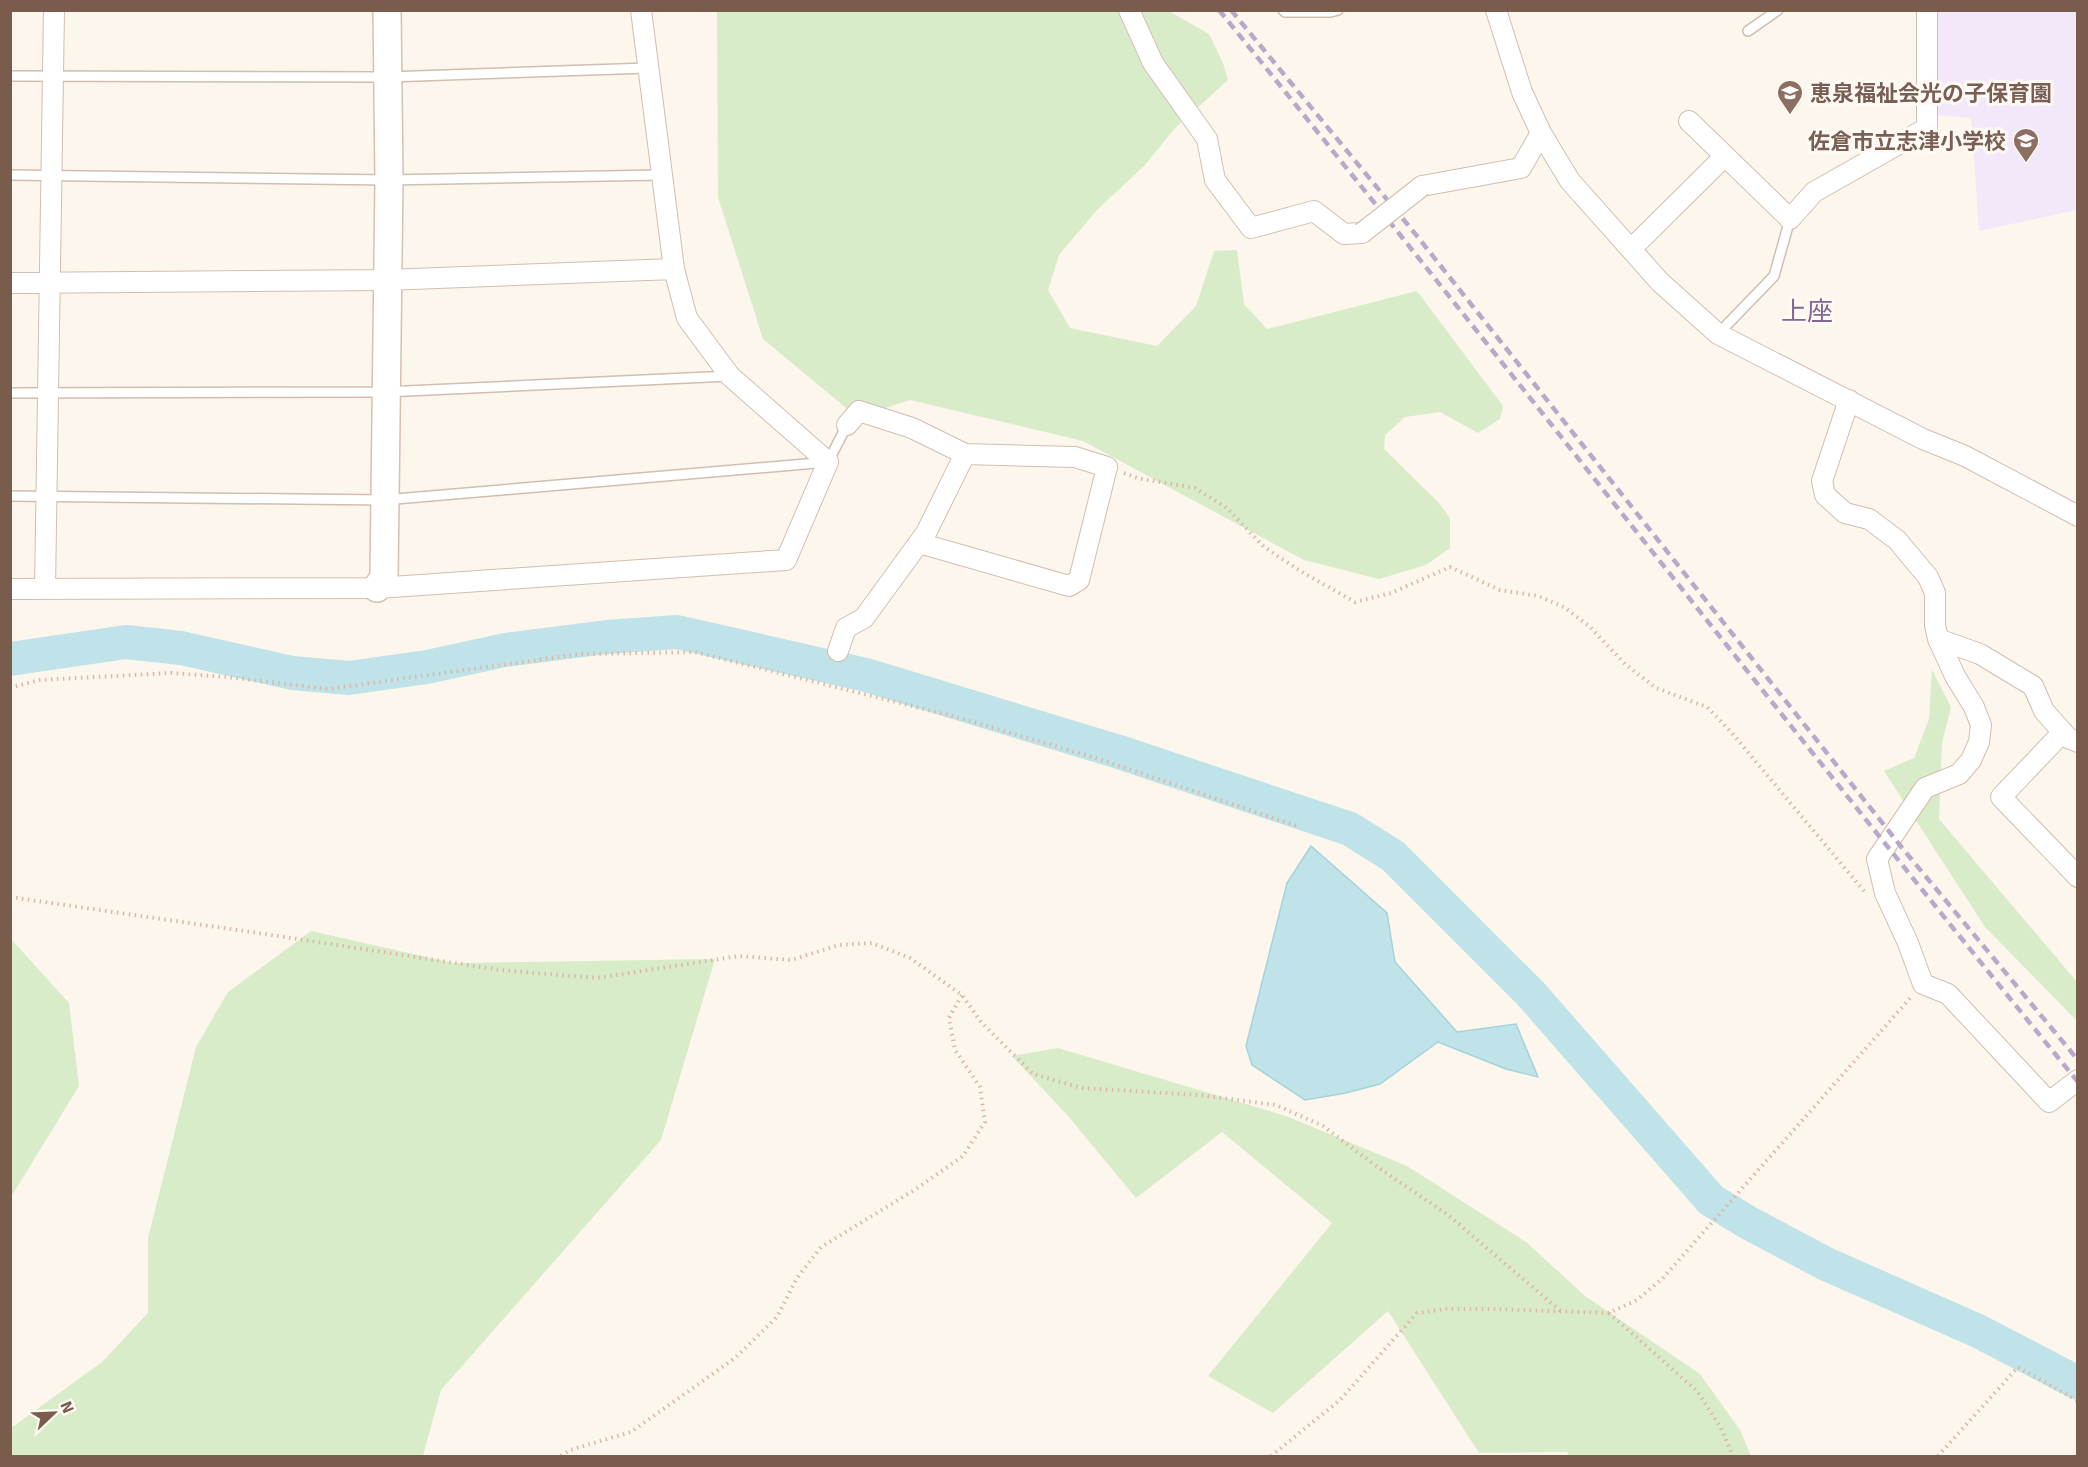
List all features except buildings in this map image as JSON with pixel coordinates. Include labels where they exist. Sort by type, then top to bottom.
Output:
[{"type":"street","points":[[45,590],[54,10]]},
{"type":"street","points":[[377,588],[384,577],[389,180],[387,10]]},
{"type":"street","points":[[10,589],[377,588],[786,560],[828,462],[730,376],[687,318],[674,269],[641,10]]},
{"type":"street","points":[[1129,10],[1153,63],[1207,139],[1215,180],[1251,228],[1314,211],[1344,234],[1362,233],[1422,186],[1521,168],[1542,133]]},
{"type":"street","points":[[1496,10],[1522,92],[1542,133],[1570,181],[1660,282],[1718,334],[1923,439],[1983,465],[2078,516]]},
{"type":"street","points":[[1689,121],[1790,219],[1814,192],[1927,128],[1927,10]]},
{"type":"street","points":[[1631,249],[1725,156]]},
{"type":"street","points":[[10,283],[386,280],[674,269]]},
{"type":"street","points":[[1849,400],[1822,481],[1825,495],[1845,513],[1869,519],[1897,540],[1928,577],[1935,593],[1935,625],[1938,639],[1981,725],[1979,742],[1971,760],[1959,774],[1925,788],[1877,859],[1885,893],[1908,943],[1923,984],[1948,993],[2049,1101],[2078,1080]]},
{"type":"street","points":[[847,424],[859,411],[912,428],[965,454],[1075,457],[1107,466],[1079,580],[1069,586],[919,543]]},
{"type":"street","points":[[838,651],[846,628],[864,618],[926,533],[965,454]]},
{"type":"street","points":[[1938,639],[1980,654],[2033,686],[2044,711],[2070,737],[2001,797],[2078,877]]},
{"type":"lane","points":[[1283,10],[1285,12],[1331,12],[1338,10]]},
{"type":"lane","points":[[1748,31],[1778,10]]},
{"type":"lane","points":[[10,76],[388,77],[648,68]]},
{"type":"lane","points":[[10,175],[389,180],[661,174]]},
{"type":"lane","points":[[1718,334],[1774,276],[1790,219]]},
{"type":"lane","points":[[10,393],[385,393],[730,376]]},
{"type":"lane","points":[[10,496],[384,500],[828,462],[847,424]]},
{"type":"path","points":[[1107,466],[1137,477],[1195,488],[1227,508],[1264,547],[1355,602],[1391,593],[1450,567],[1500,590],[1538,596],[1564,607],[1590,627],[1625,664],[1656,688],[1707,707],[1731,732],[1869,897]]},
{"type":"path","points":[[10,688],[39,680],[171,673],[328,689],[579,654],[695,652],[960,718],[1099,759],[1297,826]]},
{"type":"path","points":[[10,897],[500,970],[597,978],[739,956],[791,960],[839,945],[872,943],[910,958],[962,995],[981,1022],[1033,1074],[1082,1088],[1199,1095],[1276,1105],[1323,1126],[1376,1166],[1448,1215],[1563,1313]]},
{"type":"path","points":[[1271,1456],[1340,1400],[1417,1313],[1446,1309],[1491,1309],[1609,1313],[1637,1300],[1663,1278],[1923,984]]},
{"type":"path","points":[[561,1456],[570,1450],[631,1432],[735,1358],[777,1317],[797,1278],[821,1247],[916,1190],[963,1156],[985,1122],[980,1087],[955,1050],[949,1018],[962,995]]},
{"type":"path","points":[[1609,1313],[1697,1391],[1721,1428],[1733,1456]]},
{"type":"path","points":[[1938,1456],[2018,1367],[2078,1401]]},
{"type":"shaded area","name":"佐倉市立志津小学校","points":[[1936,11],[2077,11],[2077,210],[1979,231],[1971,118],[1935,115]]},
{"type":"green space","points":[[1167,10],[1209,34],[1223,63],[1228,80],[1175,128],[1144,166],[1097,210],[1059,255],[1048,290],[1070,328],[1157,346],[1196,306],[1214,251],[1237,250],[1244,304],[1267,329],[1417,291],[1503,406],[1500,419],[1478,433],[1440,412],[1405,417],[1385,435],[1384,449],[1438,502],[1450,518],[1450,548],[1426,565],[1379,579],[1304,560],[1083,441],[910,400],[857,417],[763,339],[718,197],[717,11]]},
{"type":"green space","points":[[1932,670],[1951,707],[1942,743],[1939,819],[2077,982],[2077,1021],[1985,927],[1884,771],[1914,758],[1929,719]]},
{"type":"green space","points":[[311,931],[453,963],[715,959],[661,1140],[441,1390],[423,1456],[11,1456],[11,1428],[102,1362],[148,1313],[148,1238],[196,1047],[228,992]]},
{"type":"green space","points":[[11,939],[69,1003],[79,1086],[11,1197]]},
{"type":"green space","points":[[1058,1048],[1286,1116],[1407,1166],[1526,1242],[1585,1296],[1700,1374],[1740,1430],[1751,1456],[1569,1456],[1567,1452],[1479,1453],[1388,1311],[1273,1413],[1208,1376],[1332,1223],[1222,1132],[1136,1198],[1068,1116],[1012,1056]]},
{"type":"water","points":[[1311,846],[1387,913],[1395,962],[1457,1032],[1516,1024],[1538,1077],[1506,1069],[1438,1042],[1380,1084],[1305,1100],[1252,1065],[1246,1046],[1287,883]]},
{"type":"waterway","points":[[10,659],[126,642],[181,648],[292,673],[349,678],[427,667],[505,650],[607,637],[677,632],[866,675],[1119,752],[1350,829],[1393,856],[1531,994],[1711,1200],[1826,1264],[1978,1331],[2078,1383]]},
{"type":"railway","points":[[1219,10],[2078,1082]]},
{"type":"railway","points":[[1231,10],[1417,236],[1903,849],[2078,1060]]},
{"type":"place","name":"恵泉福祉会光の子保育園","points":[[1790,116]]},
{"type":"place","name":"佐倉市立志津小学校","points":[[2026,164]]},
{"type":"district","name":"上座","points":[[1807,312]]}]
